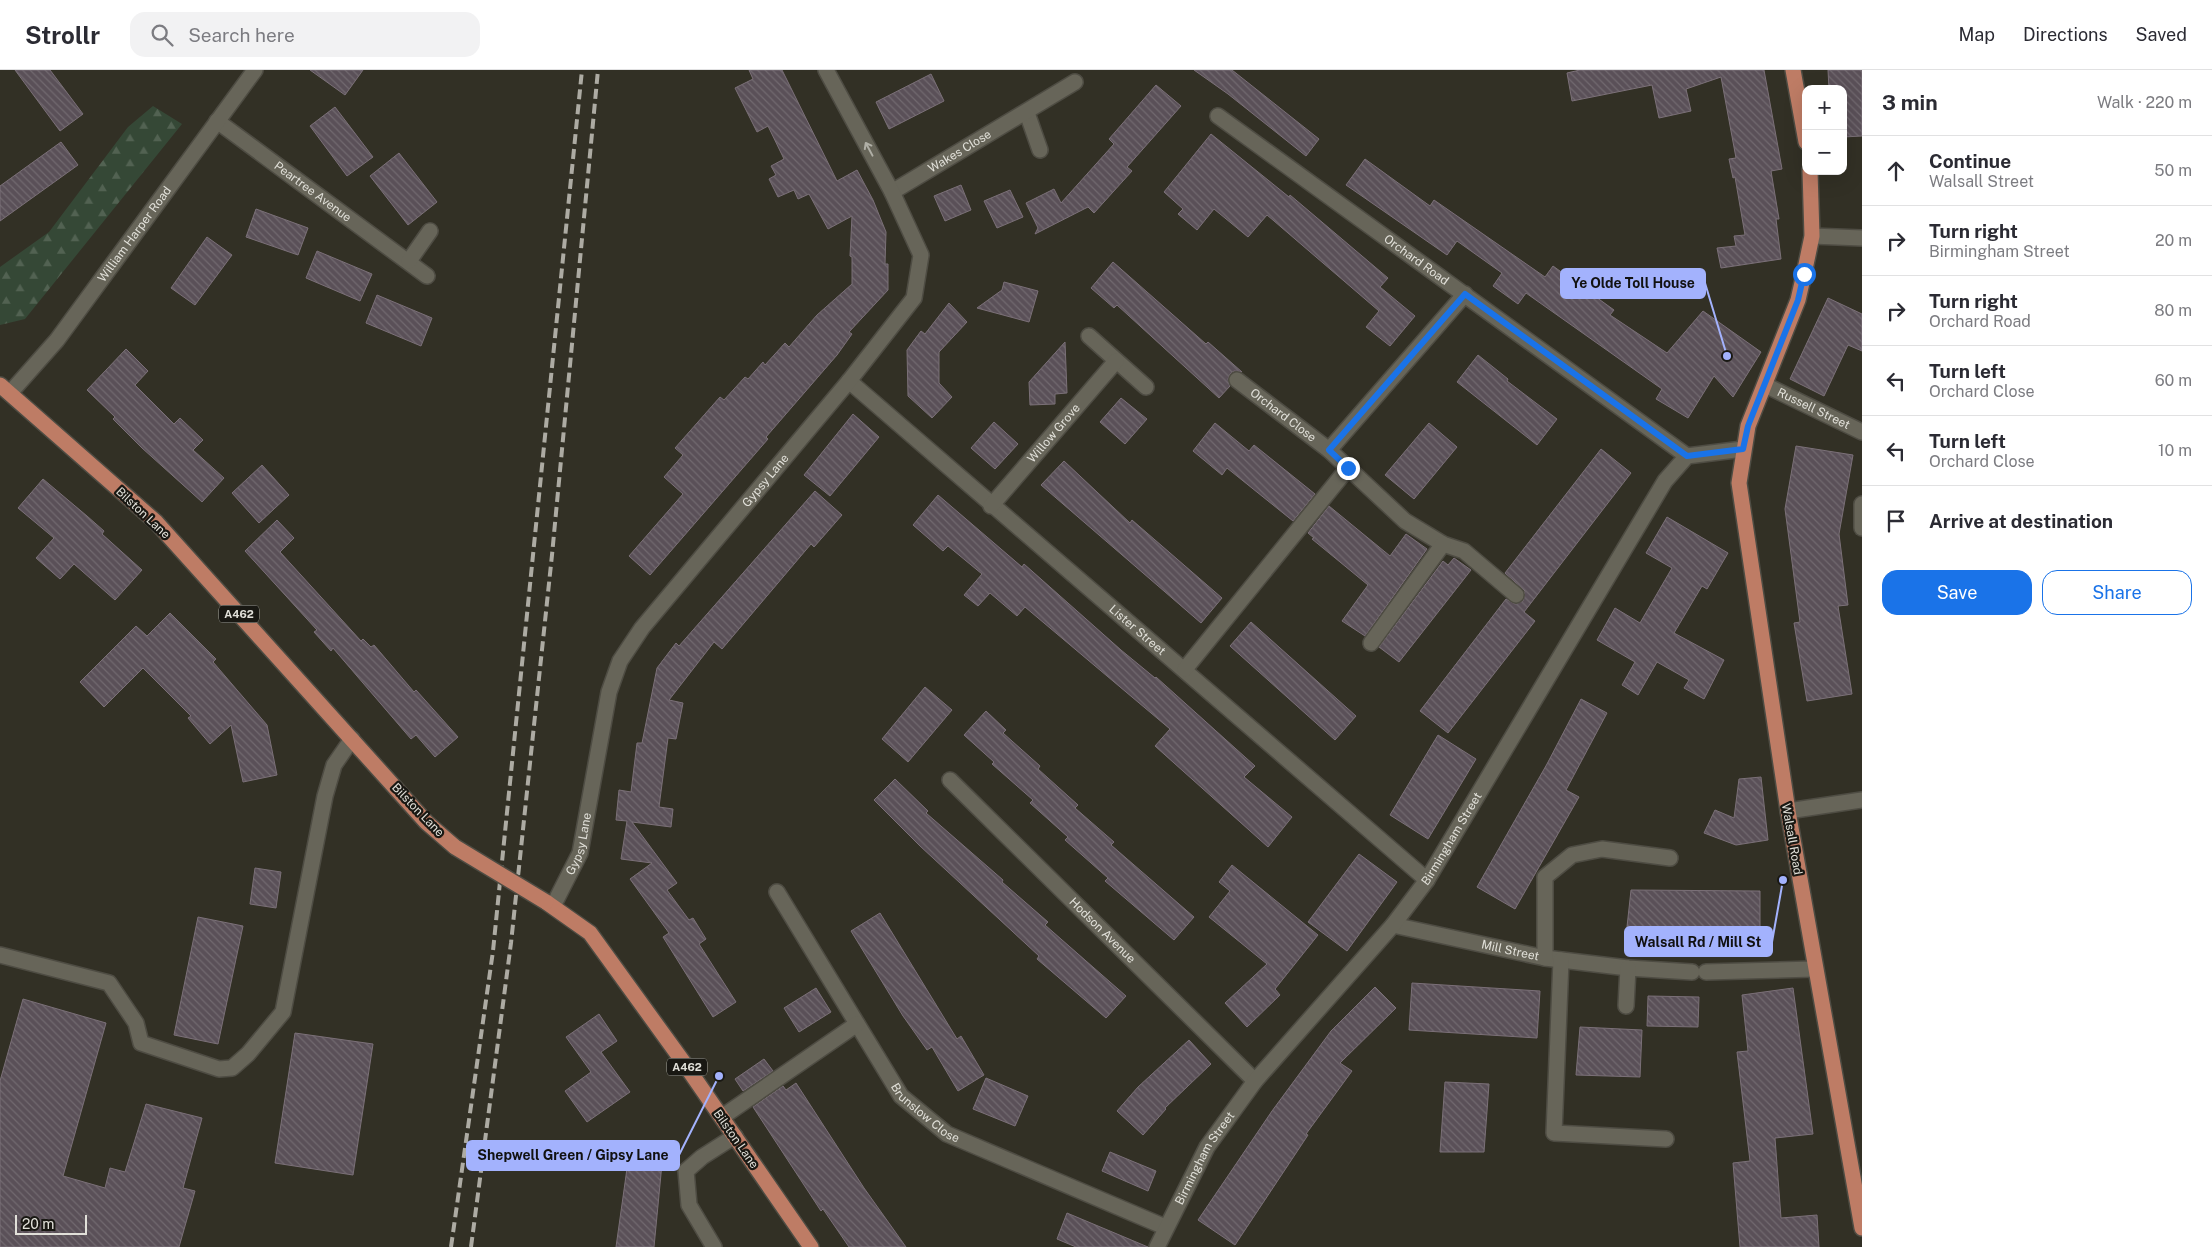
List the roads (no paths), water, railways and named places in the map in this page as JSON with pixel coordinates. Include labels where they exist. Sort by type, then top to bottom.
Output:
[{"type":"main road","points":[[1793,70],[1804,130]]},
{"type":"main road","name":"Walsall Road","points":[[1810,175],[1812,236],[1798,300],[1748,426],[1739,483],[1745,535],[1814,969],[1859,1188],[1862,1228]]},
{"type":"main road","name":"Bilston Lane","points":[[3,393],[156,522],[426,822],[455,847],[549,904],[590,933],[722,1117],[811,1247]]},
{"type":"street","name":"William Harper Road","points":[[3,393],[56,340],[255,70]]},
{"type":"street","name":"Gypsy Lane","points":[[549,904],[580,853],[608,692],[620,661],[642,628],[849,381],[914,298],[921,255],[892,192],[826,70]]},
{"type":"street","name":"Wakes Close","points":[[892,192],[1075,82]]},
{"type":"street","points":[[1027,112],[1040,150]]},
{"type":"street","name":"Orchard Road","points":[[1218,116],[1687,456]]},
{"type":"street","name":"Peartree Avenue","points":[[217,121],[427,276]]},
{"type":"street","points":[[408,261],[430,231]]},
{"type":"street","points":[[1812,236],[1862,238]]},
{"type":"street","name":"Orchard Close","points":[[1329,450],[1465,294]]},
{"type":"street","points":[[1089,336],[1146,387]]},
{"type":"street","name":"Willow Grove","points":[[991,506],[1116,361]]},
{"type":"street","name":"Orchard Close","points":[[1237,380],[1329,450],[1405,521],[1443,544],[1464,551],[1516,595]]},
{"type":"street","name":"Lister Street","points":[[849,381],[991,506],[1185,669],[1427,880]]},
{"type":"street","name":"Russell Street","points":[[1765,385],[1862,432]]},
{"type":"street","points":[[1687,456],[1743,449]]},
{"type":"street","name":"Birmingham Street","points":[[1156,1247],[1207,1147],[1255,1081],[1393,926],[1427,880],[1508,748],[1637,526],[1665,481],[1687,456]]},
{"type":"street","points":[[1185,669],[1348,468]]},
{"type":"street","points":[[1862,504],[1862,528]]},
{"type":"street","points":[[1371,643],[1443,544]]},
{"type":"street","points":[[0,955],[108,983],[136,1023],[141,1043],[219,1069],[232,1068],[248,1054],[283,1012],[325,796],[334,765],[352,739]]},
{"type":"street","name":"Hodson Avenue","points":[[950,780],[1255,1081]]},
{"type":"street","points":[[1788,811],[1862,800]]},
{"type":"street","points":[[1544,958],[1546,877],[1572,855],[1602,849],[1670,858]]},
{"type":"street","name":"Brunslow Close","points":[[776,892],[901,1096],[947,1134],[1165,1227]]},
{"type":"street","name":"Mill Street","points":[[1393,926],[1544,958],[1628,968],[1699,972],[1814,969]]},
{"type":"street","points":[[1561,960],[1554,1133],[1666,1139]]},
{"type":"street","points":[[1626,1006],[1628,968]]},
{"type":"street","points":[[722,1117],[857,1024]]},
{"type":"street","points":[[714,1247],[689,1205],[686,1171],[702,1157],[734,1136]]},
{"type":"railway","points":[[451,1247],[493,951],[582,70]]},
{"type":"railway","points":[[471,1247],[511,943],[552,555],[598,70]]},
{"type":"place","name":"Ye Olde Toll House","points":[[1727,356]]},
{"type":"place","name":"Walsall Rd / Mill St","points":[[1783,880]]},
{"type":"place","name":"Shepwell Green / Gipsy Lane","points":[[719,1076]]}]
